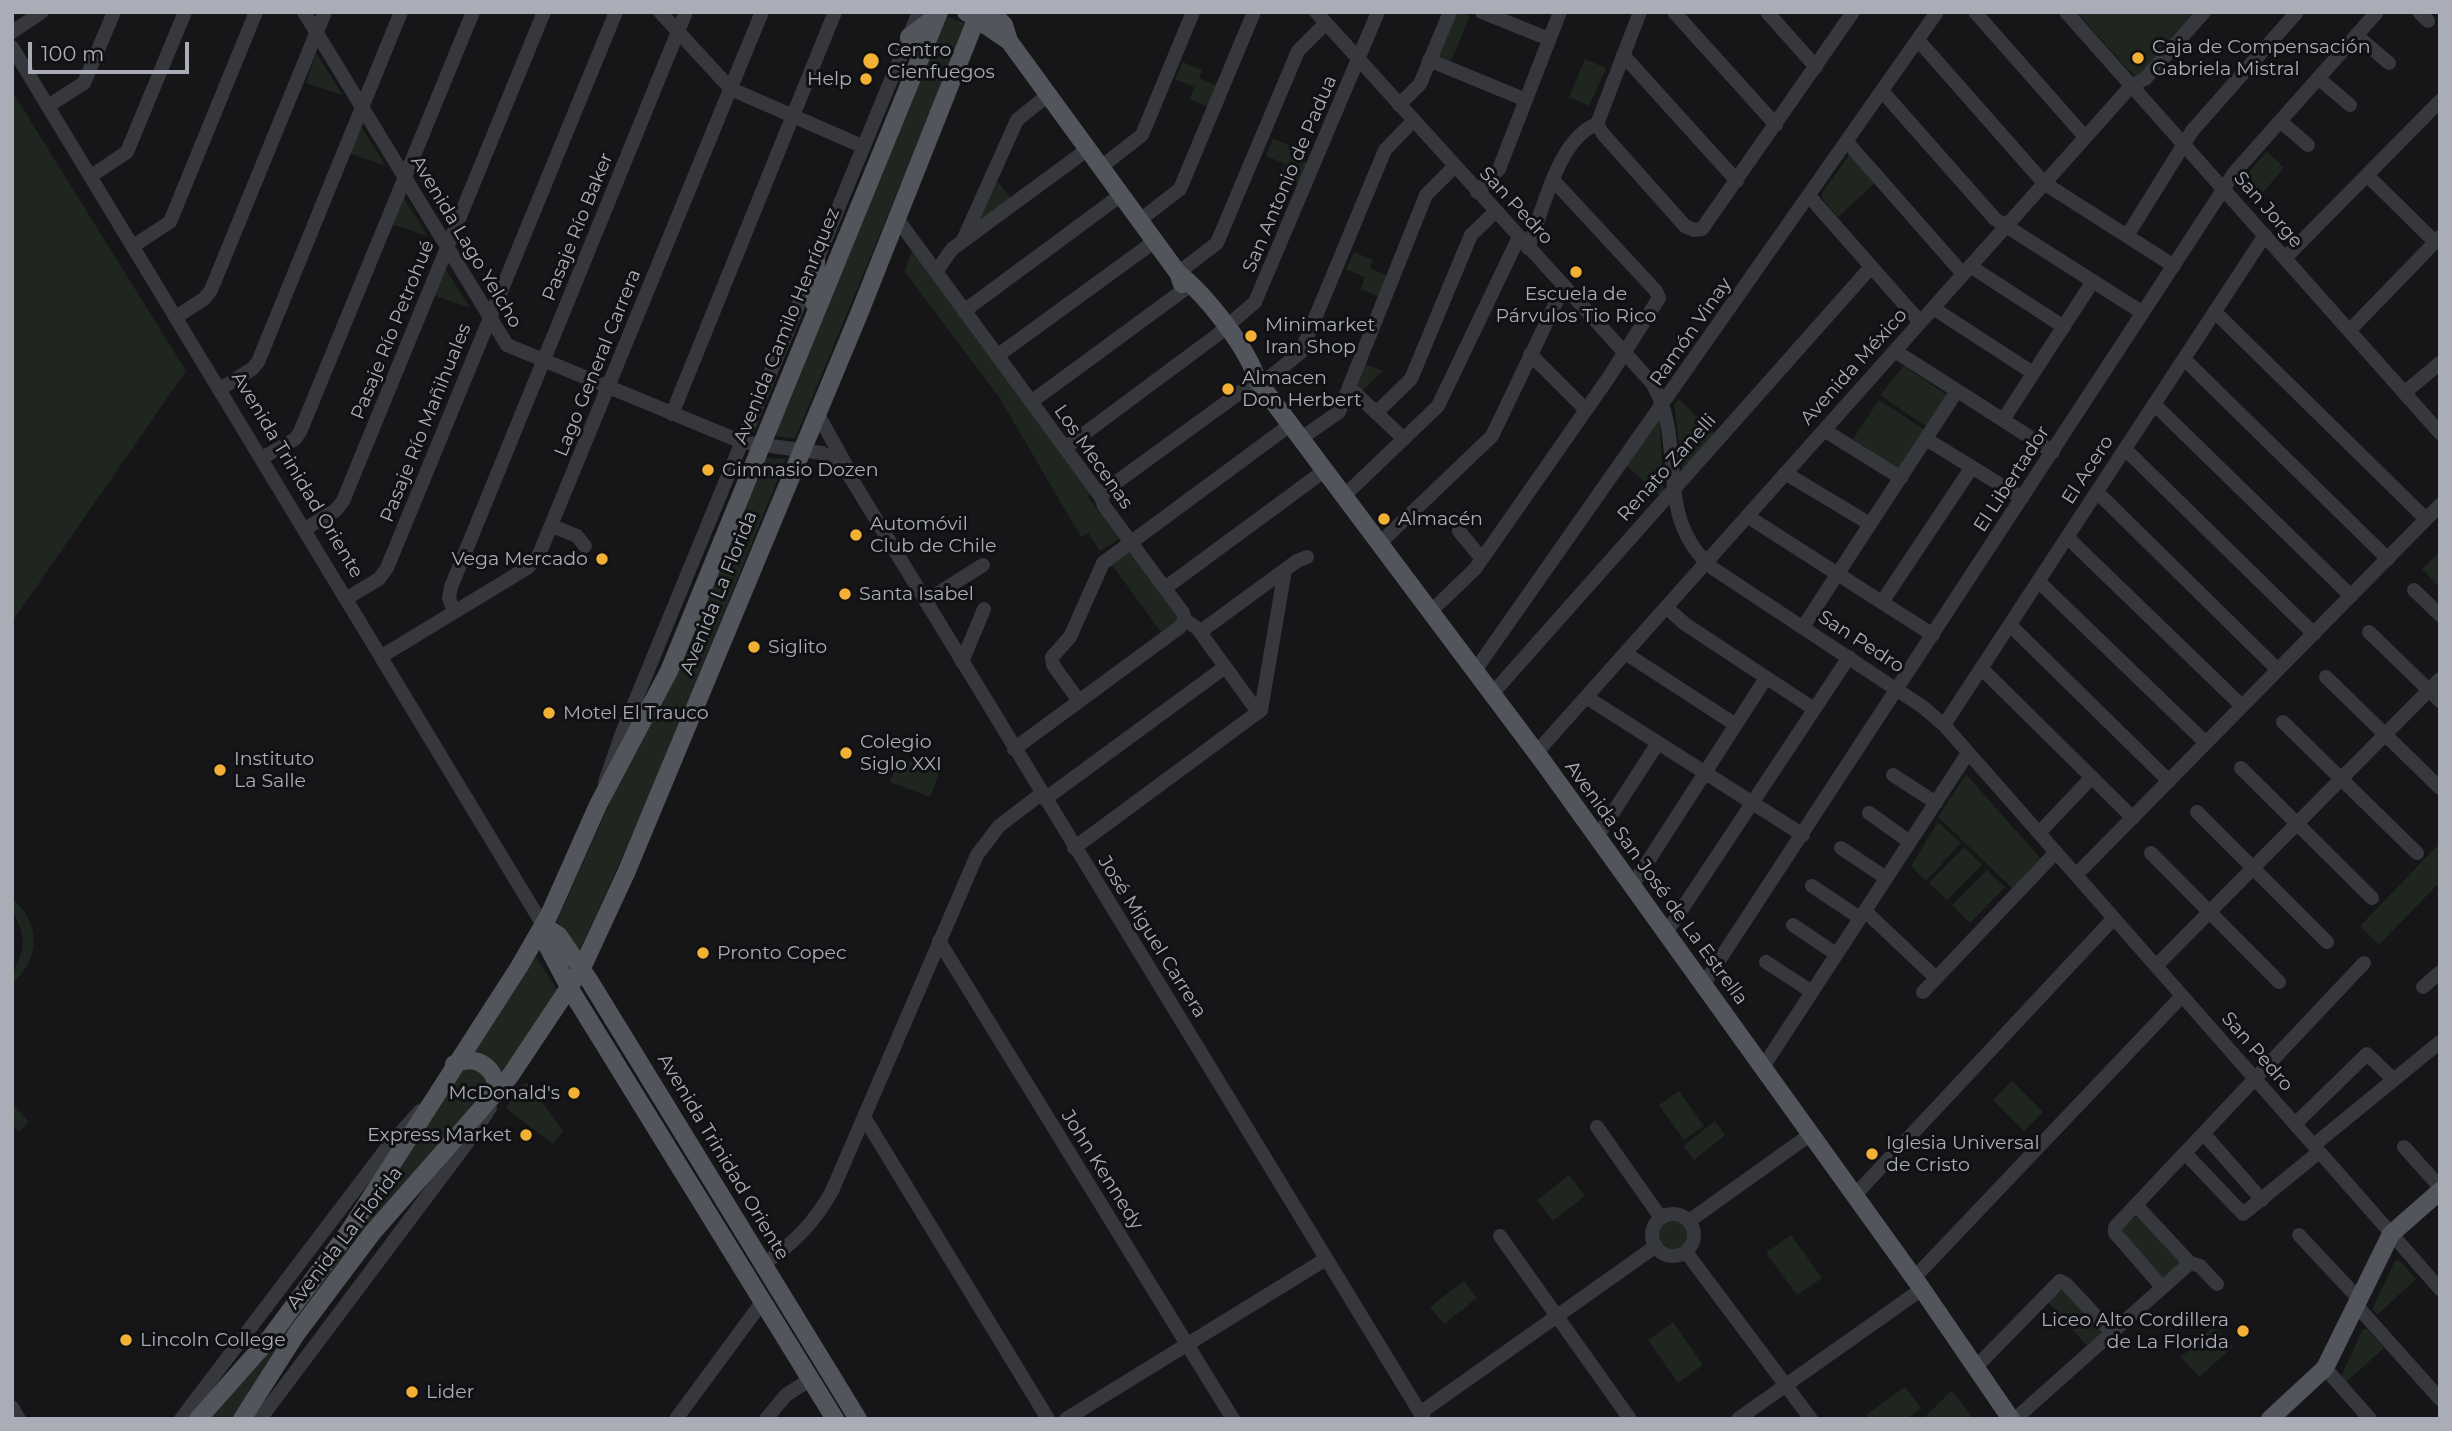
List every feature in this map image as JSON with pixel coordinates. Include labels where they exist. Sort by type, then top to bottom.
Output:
[{"type":"main road","points":[[909,37],[938,14]]},
{"type":"main road","name":"Avenida Camilo Henríquez","points":[[543,925],[598,805],[669,671],[938,14]]},
{"type":"main road","name":"Avenida San José de La Estrella","points":[[978,14],[1004,25],[1009,41],[1140,220],[1181,281],[1196,288],[1221,332],[1250,362],[1258,383],[1536,753],[2013,1419]]},
{"type":"main road","name":"Avenida La Florida","points":[[242,1419],[286,1349],[354,1257],[404,1196],[496,1094],[582,968],[626,873],[816,411],[898,220],[978,14]]},
{"type":"main road","points":[[814,317],[816,261]]},
{"type":"main road","name":"Avenida La Florida","points":[[198,1419],[259,1351],[325,1265],[454,1063],[496,1004],[543,925]]},
{"type":"main road","name":"Avenida Trinidad Oriente","points":[[543,925],[559,936],[582,968],[858,1419]]},
{"type":"main road","name":"Avenida Trinidad Oriente","points":[[543,925],[548,947],[570,989],[835,1419]]},
{"type":"main road","points":[[454,1063],[467,1059],[485,1065],[494,1074],[496,1094]]},
{"type":"main road","points":[[2270,1419],[2325,1368],[2391,1234],[2440,1189]]},
{"type":"street","points":[[12,32],[42,12]]},
{"type":"street","points":[[48,106],[84,83],[114,12]]},
{"type":"street","points":[[91,176],[127,152],[185,12]]},
{"type":"street","points":[[133,246],[170,222],[256,12]]},
{"type":"street","name":"Avenida Lago Yelcho","points":[[304,12],[507,345],[743,442]]},
{"type":"street","points":[[176,317],[204,299],[211,290],[325,12]]},
{"type":"street","points":[[220,389],[252,369],[258,362],[401,12]]},
{"type":"street","points":[[262,458],[295,439],[300,432],[473,12]]},
{"type":"street","name":"Pasaje Río Petrohué","points":[[305,529],[337,510],[343,501],[544,12]]},
{"type":"street","name":"Pasaje Río Mañihuales","points":[[347,598],[374,582],[387,568],[616,12]]},
{"type":"street","points":[[660,12],[731,89],[864,147]]},
{"type":"street","name":"Pasaje Río Baker","points":[[454,612],[449,598],[451,587],[686,12]]},
{"type":"street","name":"Lago General Carrera","points":[[382,656],[532,565],[541,553],[762,12]]},
{"type":"street","points":[[672,414],[835,12]]},
{"type":"street","name":"Avenida Camilo Henríquez","points":[[598,805],[611,759],[919,12]]},
{"type":"street","points":[[1101,167],[1142,135],[1193,12]]},
{"type":"street","points":[[1140,220],[1180,189],[1254,12]]},
{"type":"street","name":"San Antonio de Padua","points":[[1065,448],[1221,332],[1259,296],[1378,12]]},
{"type":"street","points":[[1399,105],[1417,88],[1450,12]]},
{"type":"street","points":[[1482,12],[1549,39]]},
{"type":"street","points":[[1478,192],[1499,169],[1560,12]]},
{"type":"street","points":[[1343,497],[1438,406],[1524,242],[1554,181],[1566,149],[1578,134],[1597,124],[1640,12]]},
{"type":"street","points":[[1674,12],[1776,125]]},
{"type":"street","points":[[1597,124],[1685,226],[1698,230],[1706,226],[1853,12]]},
{"type":"street","name":"Ramón Vinay","points":[[1474,672],[1664,405],[1937,12]]},
{"type":"street","points":[[1975,12],[2085,137]]},
{"type":"street","name":"San Jorge","points":[[2066,12],[2440,433]]},
{"type":"street","name":"Avenida México","points":[[1536,753],[2085,137],[2132,85],[2145,79],[2204,12]]},
{"type":"street","points":[[2127,236],[2192,131],[2297,12]]},
{"type":"street","name":"El Libertador","points":[[1703,985],[2223,189],[2377,12]]},
{"type":"street","points":[[1769,13],[1816,67]]},
{"type":"street","points":[[1031,402],[1181,281],[1217,243],[1298,51],[1321,18]]},
{"type":"street","name":"San Pedro","points":[[1321,18],[1652,383],[1664,405],[1669,424],[1674,490],[1681,525],[1706,562],[1849,657],[1944,725],[2440,1289]]},
{"type":"street","points":[[2356,35],[2389,63]]},
{"type":"street","points":[[1918,40],[2044,183],[2174,266]]},
{"type":"street","name":"Avenida Trinidad Oriente","points":[[12,47],[543,925]]},
{"type":"street","points":[[1623,55],[1737,181]]},
{"type":"street","points":[[1429,60],[1526,100]]},
{"type":"street","points":[[2318,78],[2350,105]]},
{"type":"street","points":[[1882,91],[1995,219],[2007,224],[2143,313]]},
{"type":"street","points":[[964,240],[1017,120],[1048,95]]},
{"type":"street","points":[[2285,258],[2440,101]]},
{"type":"street","points":[[1101,497],[1107,489],[1301,352],[1385,150],[1413,121]]},
{"type":"street","points":[[2280,121],[2308,145]]},
{"type":"street","points":[[1847,142],[1967,270],[2064,327]]},
{"type":"street","points":[[936,272],[952,249],[1088,149]]},
{"type":"street","points":[[1079,701],[1053,665],[1052,657],[1070,637],[1100,567],[1295,432],[1339,412],[1426,195],[1454,167]]},
{"type":"street","points":[[2349,331],[2437,240],[2367,175]]},
{"type":"street","points":[[1429,613],[1482,559],[1625,352],[1658,295],[1554,181]]},
{"type":"street","points":[[964,311],[1121,195]]},
{"type":"street","points":[[1809,196],[1920,322]]},
{"type":"street","points":[[1376,413],[1411,379],[1471,235],[1495,212]]},
{"type":"street","name":"Los Mecenas","points":[[898,220],[1101,497],[1104,506],[1165,588],[1185,620],[1200,632],[1258,712]]},
{"type":"street","name":"El Acero","points":[[1944,725],[2265,235]]},
{"type":"street","points":[[998,356],[1155,241]]},
{"type":"street","name":"Renato Zanelli","points":[[1492,694],[1871,267]]},
{"type":"street","points":[[2003,420],[2094,281]]},
{"type":"street","points":[[1378,544],[1492,436],[1564,286]]},
{"type":"street","points":[[1933,308],[2033,373]]},
{"type":"street","points":[[2215,312],[2427,519]]},
{"type":"street","points":[[1895,351],[2053,452]]},
{"type":"street","points":[[1530,354],[1586,410]]},
{"type":"street","points":[[2184,359],[2388,559]]},
{"type":"street","points":[[2404,393],[2440,363]]},
{"type":"street","points":[[1349,387],[1404,439]]},
{"type":"street","points":[[1803,627],[1957,391]]},
{"type":"street","points":[[2154,404],[2351,596]]},
{"type":"street","name":"José Miguel Carrera","points":[[816,411],[849,475],[1014,749],[1422,1416]]},
{"type":"street","points":[[1824,430],[1900,478]]},
{"type":"street","points":[[1926,439],[2022,498]]},
{"type":"street","name":"José Miguel Carrera","points":[[743,442],[801,448],[828,456],[849,475]]},
{"type":"street","points":[[2125,449],[2314,634]]},
{"type":"street","points":[[1882,602],[1972,467]]},
{"type":"street","points":[[1165,588],[1324,471]]},
{"type":"street","points":[[1786,473],[1870,524]]},
{"type":"street","points":[[2097,492],[2278,670]]},
{"type":"street","points":[[2076,875],[2440,505]]},
{"type":"street","points":[[1747,516],[1933,635]]},
{"type":"street","points":[[552,526],[577,536],[585,546]]},
{"type":"street","points":[[1458,531],[1482,559]]},
{"type":"street","points":[[2067,537],[2242,706]]},
{"type":"street","points":[[1200,632],[1284,570],[1307,557]]},
{"type":"street","points":[[926,601],[983,565]]},
{"type":"street","points":[[1074,848],[1264,705],[1284,570]]},
{"type":"street","points":[[2038,581],[2206,743]]},
{"type":"street","points":[[2414,590],[2440,615]]},
{"type":"street","points":[[1666,607],[1685,624],[1814,709]]},
{"type":"street","points":[[962,662],[984,610]]},
{"type":"street","points":[[1014,749],[1180,627],[1185,620]]},
{"type":"street","points":[[2010,625],[2169,781]]},
{"type":"street","points":[[2369,632],[2440,701]]},
{"type":"street","points":[[1625,653],[1736,724]]},
{"type":"street","points":[[1666,933],[1849,657]]},
{"type":"street","points":[[763,1264],[786,1248],[816,1218],[832,1191],[983,845],[1010,817],[1225,667]]},
{"type":"street","points":[[1981,668],[2133,818]]},
{"type":"street","points":[[2326,677],[2440,788]]},
{"type":"street","points":[[1632,886],[1766,678]]},
{"type":"street","points":[[2156,966],[2440,679]]},
{"type":"street","points":[[1586,697],[1803,835]]},
{"type":"street","points":[[2283,722],[2417,853]]},
{"type":"street","points":[[1597,837],[1658,743]]},
{"type":"street","points":[[1763,1067],[1968,753]]},
{"type":"street","points":[[2241,768],[2372,898]]},
{"type":"street","points":[[1893,775],[1936,803]]},
{"type":"street","points":[[2039,833],[2092,776]]},
{"type":"street","points":[[2197,812],[2328,942]]},
{"type":"street","points":[[1868,813],[1910,842]]},
{"type":"street","points":[[1841,848],[1886,878]]},
{"type":"street","points":[[1923,992],[2056,852]]},
{"type":"street","points":[[2151,853],[2279,982]]},
{"type":"street","points":[[1812,886],[1863,914],[1936,978]]},
{"type":"street","points":[[1855,1195],[2113,918]]},
{"type":"street","points":[[1793,925],[1836,954]]},
{"type":"street","name":"John Kennedy","points":[[939,941],[1233,1419]]},
{"type":"street","points":[[1766,962],[1812,992]]},
{"type":"street","points":[[2162,1287],[2114,1231],[2115,1227],[2364,963]]},
{"type":"street","points":[[2423,988],[2439,973]]},
{"type":"street","points":[[1738,1419],[1918,1283],[2182,996]]},
{"type":"street","points":[[2185,1153],[2243,1214],[2440,1042]]},
{"type":"street","points":[[2295,1124],[2367,1054],[2394,1080]]},
{"type":"street","name":"Avenida La Florida","points":[[260,1419],[467,1143],[496,1094]]},
{"type":"street","name":"Avenida La Florida","points":[[181,1419],[386,1149],[433,1097]]},
{"type":"street","points":[[864,1117],[1048,1419]]},
{"type":"street","points":[[1597,1127],[1661,1218]]},
{"type":"street","points":[[1689,1222],[1811,1134]]},
{"type":"street","points":[[2204,1134],[2262,1200]]},
{"type":"street","points":[[2404,1147],[2440,1189]]},
{"type":"street","points":[[2136,1205],[2190,1263],[2200,1266],[2217,1284]]},
{"type":"street","points":[[1677,1215],[1689,1222],[1694,1234],[1686,1252],[1666,1255],[1656,1246],[1652,1233],[1661,1218],[1677,1215]]},
{"type":"street","points":[[2299,1235],[2440,1399]]},
{"type":"street","points":[[1500,1236],[1630,1419]]},
{"type":"street","points":[[1422,1416],[1656,1246]]},
{"type":"street","points":[[1686,1252],[1811,1419]]},
{"type":"street","points":[[1066,1419],[1326,1259]]},
{"type":"street","points":[[2013,1419],[2190,1263]]},
{"type":"street","points":[[1976,1367],[2060,1281],[2112,1332]]},
{"type":"street","points":[[676,1419],[763,1301]]},
{"type":"street","points":[[2325,1368],[2370,1419]]},
{"type":"street","points":[[766,1419],[786,1395],[811,1379]]},
{"type":"street","points":[[12,1408],[19,1419]]},
{"type":"shaded area","points":[[1455,12],[1470,16],[1451,61],[1437,55]]},
{"type":"shaded area","name":"Caja de Compensación Gabriela Mistral","points":[[2076,12],[2199,12],[2138,80]]},
{"type":"shaded area","points":[[943,15],[967,24],[795,439],[771,435]]},
{"type":"shaded area","points":[[316,53],[343,95],[306,83]]},
{"type":"shaded area","points":[[1585,59],[1606,68],[1589,106],[1569,97]]},
{"type":"shaded area","points":[[1183,62],[1202,70],[1199,78],[1219,87],[1210,108],[1190,99],[1194,87],[1175,79]]},
{"type":"shaded area","points":[[12,91],[186,371],[12,622]]},
{"type":"shaded area","points":[[359,123],[386,166],[349,153]]},
{"type":"shaded area","points":[[1273,139],[1293,147],[1289,155],[1310,164],[1301,185],[1280,176],[1285,164],[1266,156]]},
{"type":"shaded area","points":[[2267,151],[2284,168],[2257,199],[2242,180]]},
{"type":"shaded area","points":[[1850,154],[1876,182],[1838,217],[1822,198],[1822,193]]},
{"type":"shaded area","points":[[997,181],[1011,198],[976,224]]},
{"type":"shaded area","points":[[401,194],[428,236],[391,224]]},
{"type":"shaded area","points":[[912,250],[1091,494],[1088,497],[1119,539],[1100,551],[1088,533],[1081,537],[999,397],[905,272]]},
{"type":"shaded area","points":[[1354,252],[1373,260],[1370,268],[1390,277],[1381,298],[1361,289],[1365,277],[1346,269]]},
{"type":"shaded area","points":[[443,265],[470,308],[433,295]]},
{"type":"shaded area","points":[[1363,363],[1383,371],[1362,391],[1353,384]]},
{"type":"shaded area","points":[[1904,366],[1950,397],[1928,428],[1880,395]]},
{"type":"shaded area","points":[[1679,399],[1717,436],[1683,473],[1674,404]]},
{"type":"shaded area","points":[[1879,400],[1925,430],[1898,469],[1853,439]]},
{"type":"shaded area","points":[[1659,416],[1664,492],[1660,496],[1626,465]]},
{"type":"shaded area","points":[[761,457],[786,459],[649,797],[579,953],[557,921],[627,764],[662,704]]},
{"type":"shaded area","points":[[1129,552],[1179,620],[1161,632],[1112,565]]},
{"type":"shaded area","points":[[2440,552],[2440,588],[2422,569]]},
{"type":"shaded area","points":[[899,758],[939,773],[930,797],[890,782]]},
{"type":"shaded area","points":[[1966,774],[2040,858],[2012,888],[1938,817]]},
{"type":"shaded area","points":[[1938,822],[1961,843],[1926,881],[1911,866]]},
{"type":"shaded area","points":[[2440,843],[2440,882],[2379,945],[2360,926]]},
{"type":"shaded area","points":[[1964,847],[1982,865],[1947,900],[1929,883]]},
{"type":"shaded area","points":[[1987,870],[2005,887],[1970,923],[1952,905]]},
{"type":"shaded area","points":[[12,899],[29,919],[34,942],[28,964],[12,984],[23,941]]},
{"type":"shaded area","points":[[536,957],[558,991],[491,1087],[231,1419],[209,1419],[439,1102]]},
{"type":"shaded area","points":[[2012,1081],[2043,1112],[2024,1131],[1993,1100]]},
{"type":"shaded area","points":[[528,1083],[563,1131],[553,1144],[506,1108],[522,1084]]},
{"type":"shaded area","points":[[1679,1091],[1704,1126],[1684,1140],[1659,1105]]},
{"type":"shaded area","points":[[12,1103],[29,1122],[19,1131],[12,1124]]},
{"type":"shaded area","points":[[1715,1121],[1725,1135],[1694,1160],[1683,1146]]},
{"type":"shaded area","points":[[1569,1175],[1585,1196],[1553,1221],[1537,1200]]},
{"type":"shaded area","points":[[2139,1213],[2182,1263],[2162,1281],[2119,1231]]},
{"type":"shaded area","points":[[1672,1220],[1683,1225],[1688,1236],[1683,1247],[1672,1252],[1661,1247],[1656,1236],[1661,1225]]},
{"type":"shaded area","points":[[1791,1235],[1822,1278],[1797,1295],[1766,1253]]},
{"type":"shaded area","points":[[2399,1260],[2416,1279],[2377,1315],[2372,1309],[2395,1261]]},
{"type":"shaded area","points":[[1464,1281],[1477,1298],[1444,1324],[1430,1307]]},
{"type":"shaded area","points":[[2065,1290],[2099,1328],[2100,1334],[2087,1346],[2048,1302],[2057,1291]]},
{"type":"shaded area","points":[[1673,1322],[1703,1365],[1678,1383],[1648,1340]]},
{"type":"shaded area","points":[[2214,1326],[2233,1347],[2199,1377],[2181,1357]]},
{"type":"shaded area","points":[[2363,1329],[2367,1329],[2384,1348],[2345,1383],[2340,1378]]},
{"type":"shaded area","points":[[1905,1387],[1921,1408],[1906,1419],[1869,1419],[1866,1415]]},
{"type":"shaded area","points":[[1952,1390],[1973,1419],[1923,1419]]},
{"type":"place","name":"Caja de Compensación Gabriela Mistral","points":[[2138,58]]},
{"type":"place","name":"Centro Cienfuegos","points":[[871,61]]},
{"type":"place","name":"Help","points":[[866,79]]},
{"type":"place","name":"Escuela de Párvulos Tio Rico","points":[[1576,272]]},
{"type":"place","name":"Minimarket Iran Shop","points":[[1251,336]]},
{"type":"place","name":"Almacen Don Herbert","points":[[1228,389]]},
{"type":"place","name":"Gimnasio Dozen","points":[[708,470]]},
{"type":"place","name":"Almacén","points":[[1384,519]]},
{"type":"place","name":"Automóvil Club de Chile","points":[[856,535]]},
{"type":"place","name":"Vega Mercado","points":[[602,559]]},
{"type":"place","name":"Santa Isabel","points":[[845,594]]},
{"type":"place","name":"Siglito","points":[[754,647]]},
{"type":"place","name":"Motel El Trauco","points":[[549,713]]},
{"type":"place","name":"Colegio Siglo XXI","points":[[846,753]]},
{"type":"place","name":"Instituto La Salle","points":[[220,770]]},
{"type":"place","name":"Pronto Copec","points":[[703,953]]},
{"type":"place","name":"McDonald's","points":[[574,1093]]},
{"type":"place","name":"Express Market","points":[[526,1135]]},
{"type":"place","name":"Iglesia Universal de Cristo","points":[[1872,1154]]},
{"type":"place","name":"Liceo Alto Cordillera de La Florida","points":[[2243,1331]]},
{"type":"place","name":"Lincoln College","points":[[126,1340]]},
{"type":"place","name":"Lider","points":[[412,1392]]}]
